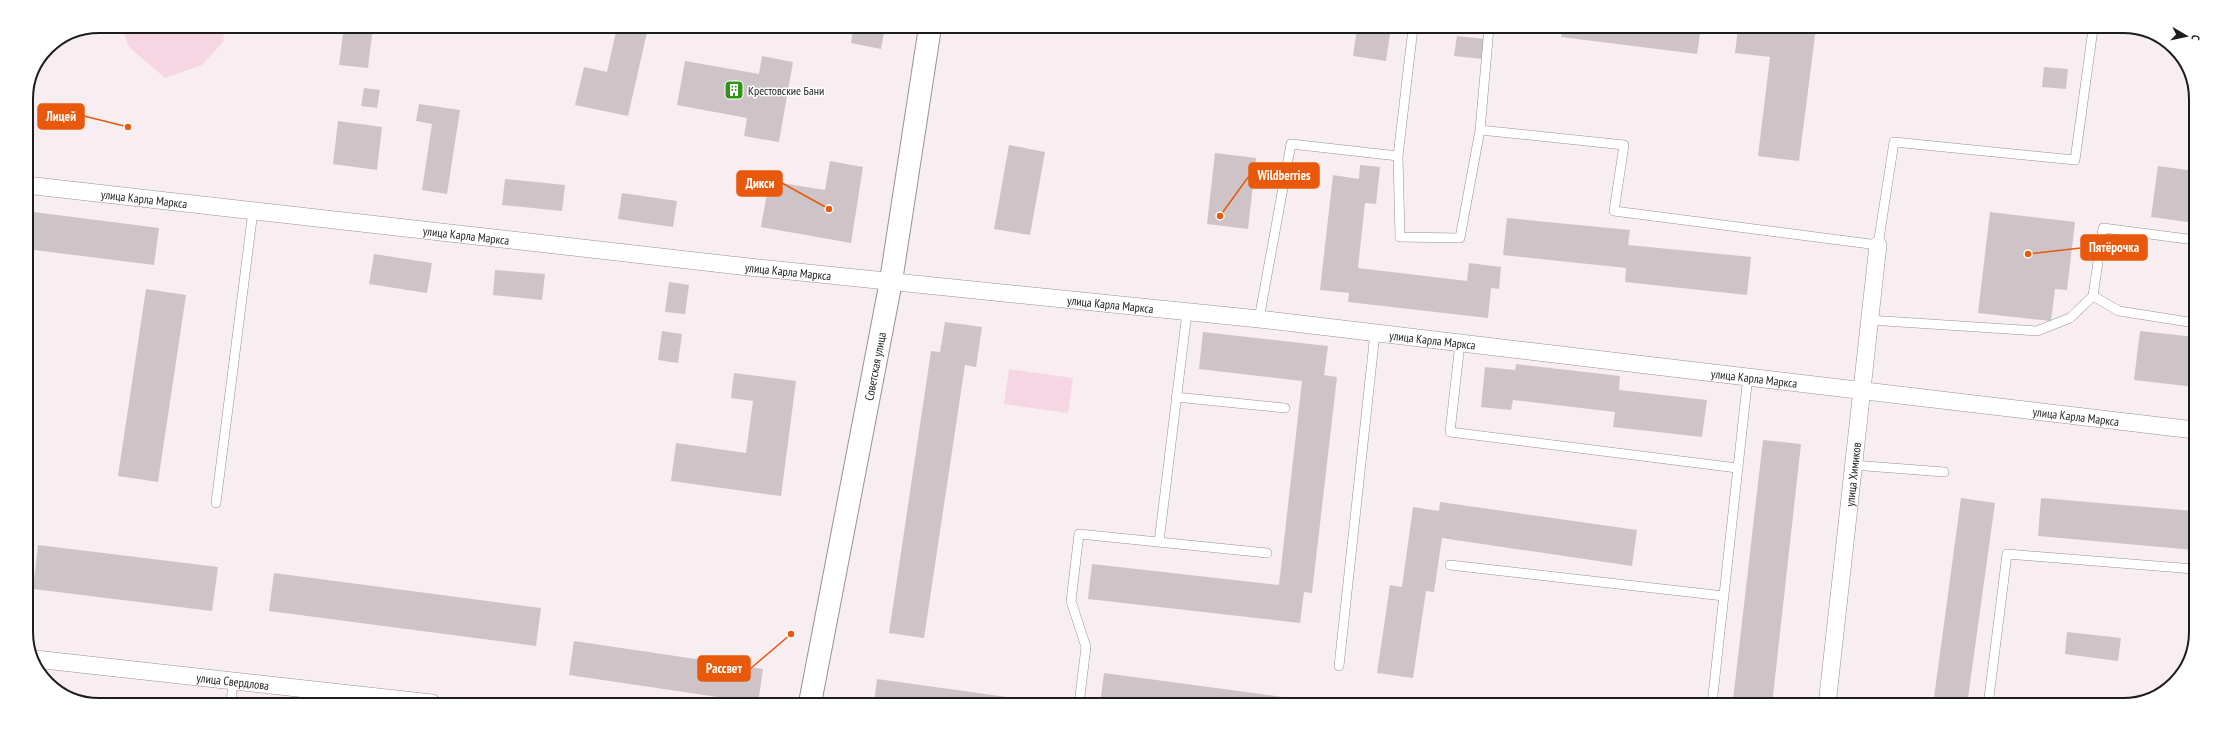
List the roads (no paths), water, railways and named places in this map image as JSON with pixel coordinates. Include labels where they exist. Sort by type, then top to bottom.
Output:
[{"type":"street","name":"Советская улица","points":[[811,698],[891,281],[929,33]]},
{"type":"street","name":"улица Карла Маркса","points":[[33,186],[749,268],[1259,319],[2189,429]]},
{"type":"street","name":"улица Химиков","points":[[1827,698],[1878,245]]},
{"type":"street","name":"улица Свердлова","points":[[40,660],[387,698]]},
{"type":"lane","points":[[1412,33],[1398,156],[1400,237],[1460,238],[1480,130],[1489,33]]},
{"type":"lane","points":[[1480,130],[1624,145],[1614,211],[1878,245],[1894,142],[2075,160],[2092,33]]},
{"type":"lane","points":[[1259,319],[1291,144],[1398,156]]},
{"type":"lane","points":[[216,503],[253,211]]},
{"type":"lane","points":[[1869,320],[2038,331],[2070,318],[2093,296],[2103,228],[2189,239]]},
{"type":"lane","points":[[2093,296],[2119,311],[2189,322]]},
{"type":"lane","points":[[1159,542],[1187,312]]},
{"type":"lane","points":[[1339,666],[1375,333]]},
{"type":"lane","points":[[1460,343],[1450,432],[1737,468]]},
{"type":"lane","points":[[1713,698],[1748,376]]},
{"type":"lane","points":[[1176,397],[1285,408]]},
{"type":"lane","points":[[1853,464],[1944,472]]},
{"type":"lane","points":[[1080,698],[1086,647],[1071,601],[1079,534],[1267,553]]},
{"type":"lane","points":[[1989,698],[2007,554],[2189,569]]},
{"type":"lane","points":[[1450,565],[1724,596]]},
{"type":"lane","points":[[231,698],[233,681]]},
{"type":"place","name":"Крестовские Бани","points":[[734,90]]},
{"type":"place","name":"Лицей","points":[[128,127]]},
{"type":"place","name":"Дикси","points":[[829,209]]},
{"type":"place","name":"Wildberries","points":[[1220,216]]},
{"type":"place","name":"Пятёрочка","points":[[2028,254]]},
{"type":"place","name":"Рассвет","points":[[791,634]]}]
